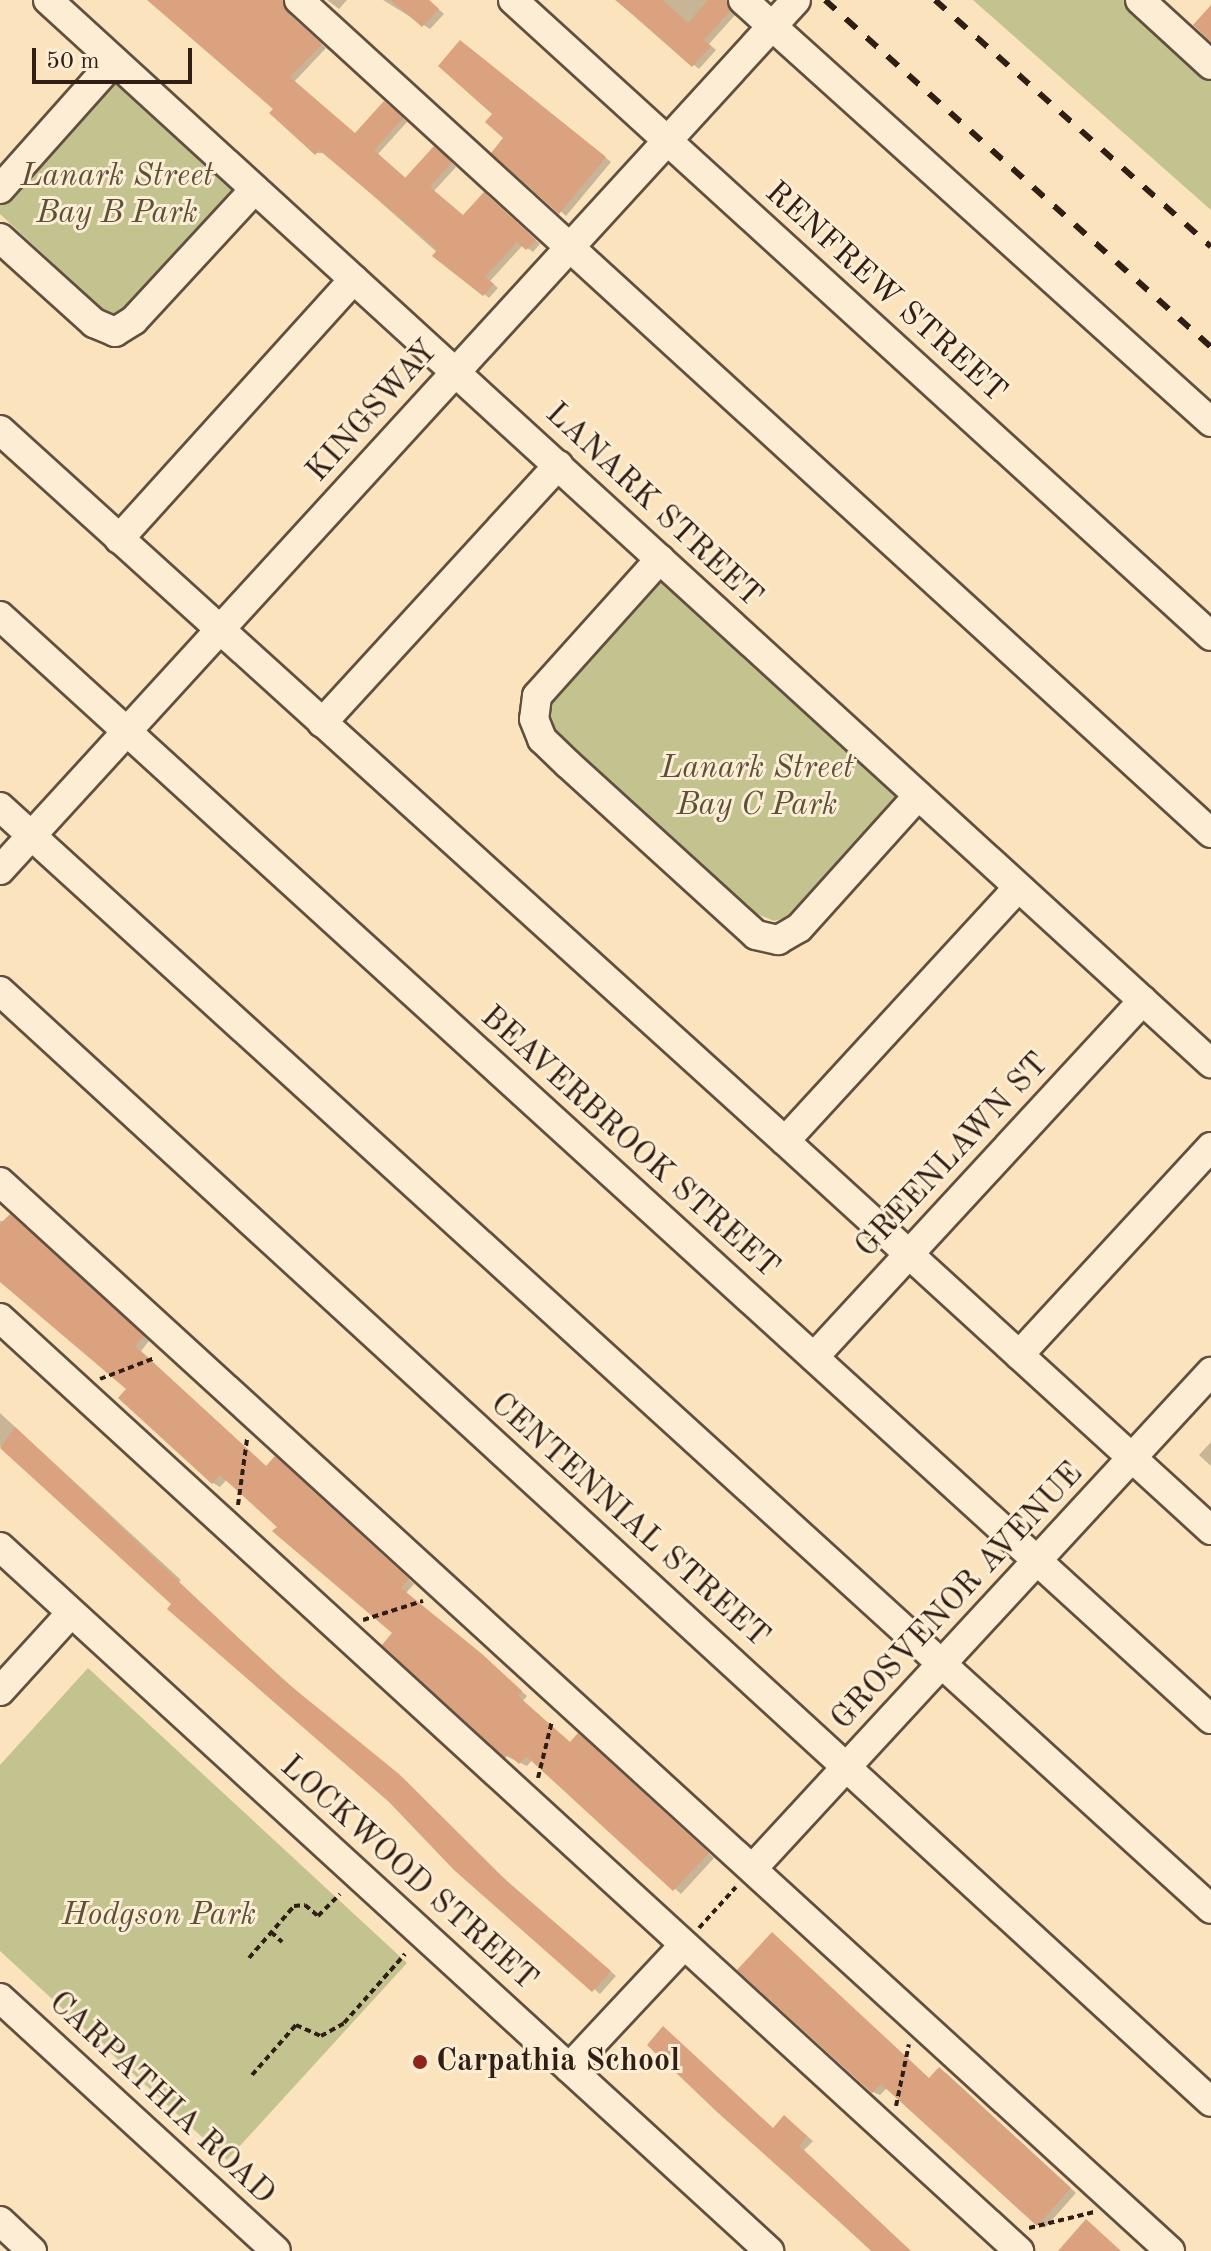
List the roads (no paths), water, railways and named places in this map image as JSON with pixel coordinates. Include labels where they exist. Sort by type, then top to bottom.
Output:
[{"type":"street","name":"LANARK STREET","points":[[48,0],[1211,1063]]},
{"type":"street","points":[[299,0],[1211,833]]},
{"type":"street","name":"RENFREW STREET","points":[[513,0],[1211,636]]},
{"type":"street","points":[[743,0],[1211,422]]},
{"type":"street","name":"KINGSWAY","points":[[0,870],[796,0]]},
{"type":"street","points":[[1140,0],[1211,65]]},
{"type":"street","points":[[0,189],[114,61]]},
{"type":"street","points":[[0,238],[94,323],[115,332],[134,320],[255,189]]},
{"type":"street","points":[[119,539],[354,279]]},
{"type":"street","points":[[0,430],[1211,1530]]},
{"type":"street","points":[[322,723],[558,465]]},
{"type":"street","points":[[660,559],[537,696],[534,719],[542,739],[568,764],[748,928],[778,940],[799,928],[918,796]]},
{"type":"street","name":"BEAVERBROOK STREET","points":[[0,616],[1211,1719]]},
{"type":"street","points":[[0,807],[1211,1909]]},
{"type":"street","points":[[785,1141],[1018,888]]},
{"type":"street","name":"CENTENNIAL STREET","points":[[0,991],[1211,2102]]},
{"type":"street","name":"GREENLAWN ST","points":[[814,1357],[1143,1001]]},
{"type":"street","points":[[1019,1355],[1211,1147]]},
{"type":"street","points":[[0,1182],[754,1867],[1170,2251]]},
{"type":"street","points":[[0,1318],[684,1945],[1019,2239]]},
{"type":"street","name":"GROSVENOR AVENUE","points":[[754,1867],[1211,1372]]},
{"type":"street","name":"LOCKWOOD STREET","points":[[0,1547],[769,2251]]},
{"type":"street","points":[[0,1691],[71,1613]]},
{"type":"street","points":[[569,2068],[684,1945]]},
{"type":"street","name":"CARPATHIA ROAD","points":[[0,1998],[276,2251]]},
{"type":"street","points":[[0,2221],[32,2251]]},
{"type":"railway","points":[[825,0],[1211,347]]},
{"type":"railway","points":[[935,0],[1211,247]]},
{"type":"place","name":"Carpathia School","points":[[420,2062]]},
{"type":"park label","name":"Lanark Street Bay B Park","points":[[117,196]]},
{"type":"park label","name":"Lanark Street Bay C Park","points":[[757,788]]},
{"type":"park label","name":"Hodgson Park","points":[[159,1916]]}]
